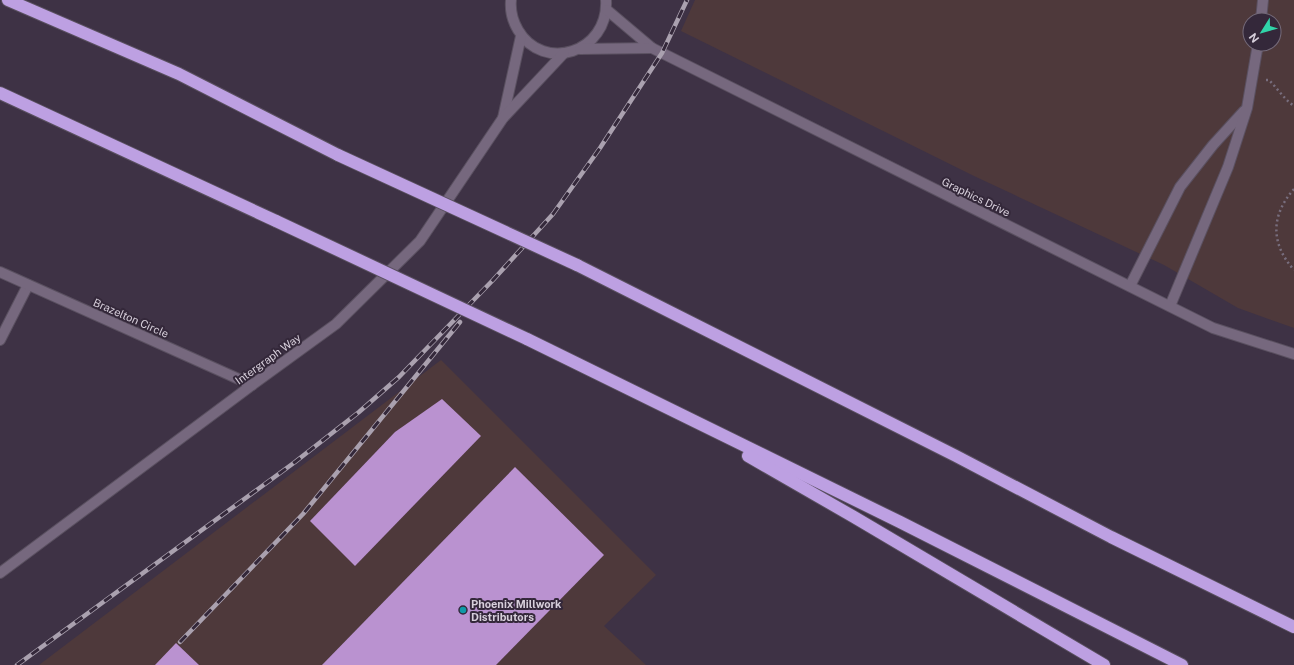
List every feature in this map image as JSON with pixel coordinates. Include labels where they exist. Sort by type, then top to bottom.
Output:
[{"type":"highway","points":[[8,0],[179,74],[338,155],[577,265],[949,452],[1111,537],[1294,627]]},
{"type":"highway","points":[[0,93],[276,220],[527,339],[900,522],[1182,665]]},
{"type":"highway","points":[[650,400],[854,517],[1104,665]]},
{"type":"street","points":[[1262,12],[1263,0]]},
{"type":"street","points":[[508,2],[513,22],[521,36],[533,46],[548,52],[564,53],[580,49],[593,39],[602,26],[607,5]]},
{"type":"street","name":"Graphics Drive","points":[[607,5],[652,48],[1213,328],[1294,354]]},
{"type":"street","name":"Intergraph Way","points":[[503,118],[521,36]]},
{"type":"street","name":"Graphics Drive","points":[[580,49],[652,48]]},
{"type":"street","points":[[1170,306],[1228,167],[1247,108],[1257,52]]},
{"type":"street","name":"Intergraph Way","points":[[0,574],[252,385],[336,324],[420,241],[503,118],[564,53]]},
{"type":"street","points":[[1130,286],[1180,187],[1213,145],[1247,108]]},
{"type":"street","name":"Brazelton Circle","points":[[0,272],[252,385]]},
{"type":"street","points":[[0,340],[28,285]]},
{"type":"path","points":[[1252,79],[1269,80],[1294,106]]},
{"type":"path","points":[[1294,189],[1285,199],[1278,215],[1276,232],[1280,249],[1289,265],[1294,270]]},
{"type":"shaded area","points":[[695,0],[1294,0],[1294,328],[1238,308],[1164,265],[974,176],[681,31]]},
{"type":"shaded area","points":[[441,360],[656,575],[604,626],[646,665],[39,665]]},
{"type":"building","points":[[442,399],[481,436],[355,566],[310,521],[395,432]]},
{"type":"building","name":"Phoenix Millwork Distributors","points":[[515,467],[604,555],[496,665],[322,665]]},
{"type":"building","points":[[176,643],[199,665],[155,665]]},
{"type":"railway","points":[[17,665],[295,462],[359,412],[399,377],[493,280],[553,214],[600,148],[662,53],[687,0]]},
{"type":"railway","points":[[180,642],[303,514],[460,322]]},
{"type":"place","name":"Phoenix Millwork Distributors","points":[[463,610]]}]
